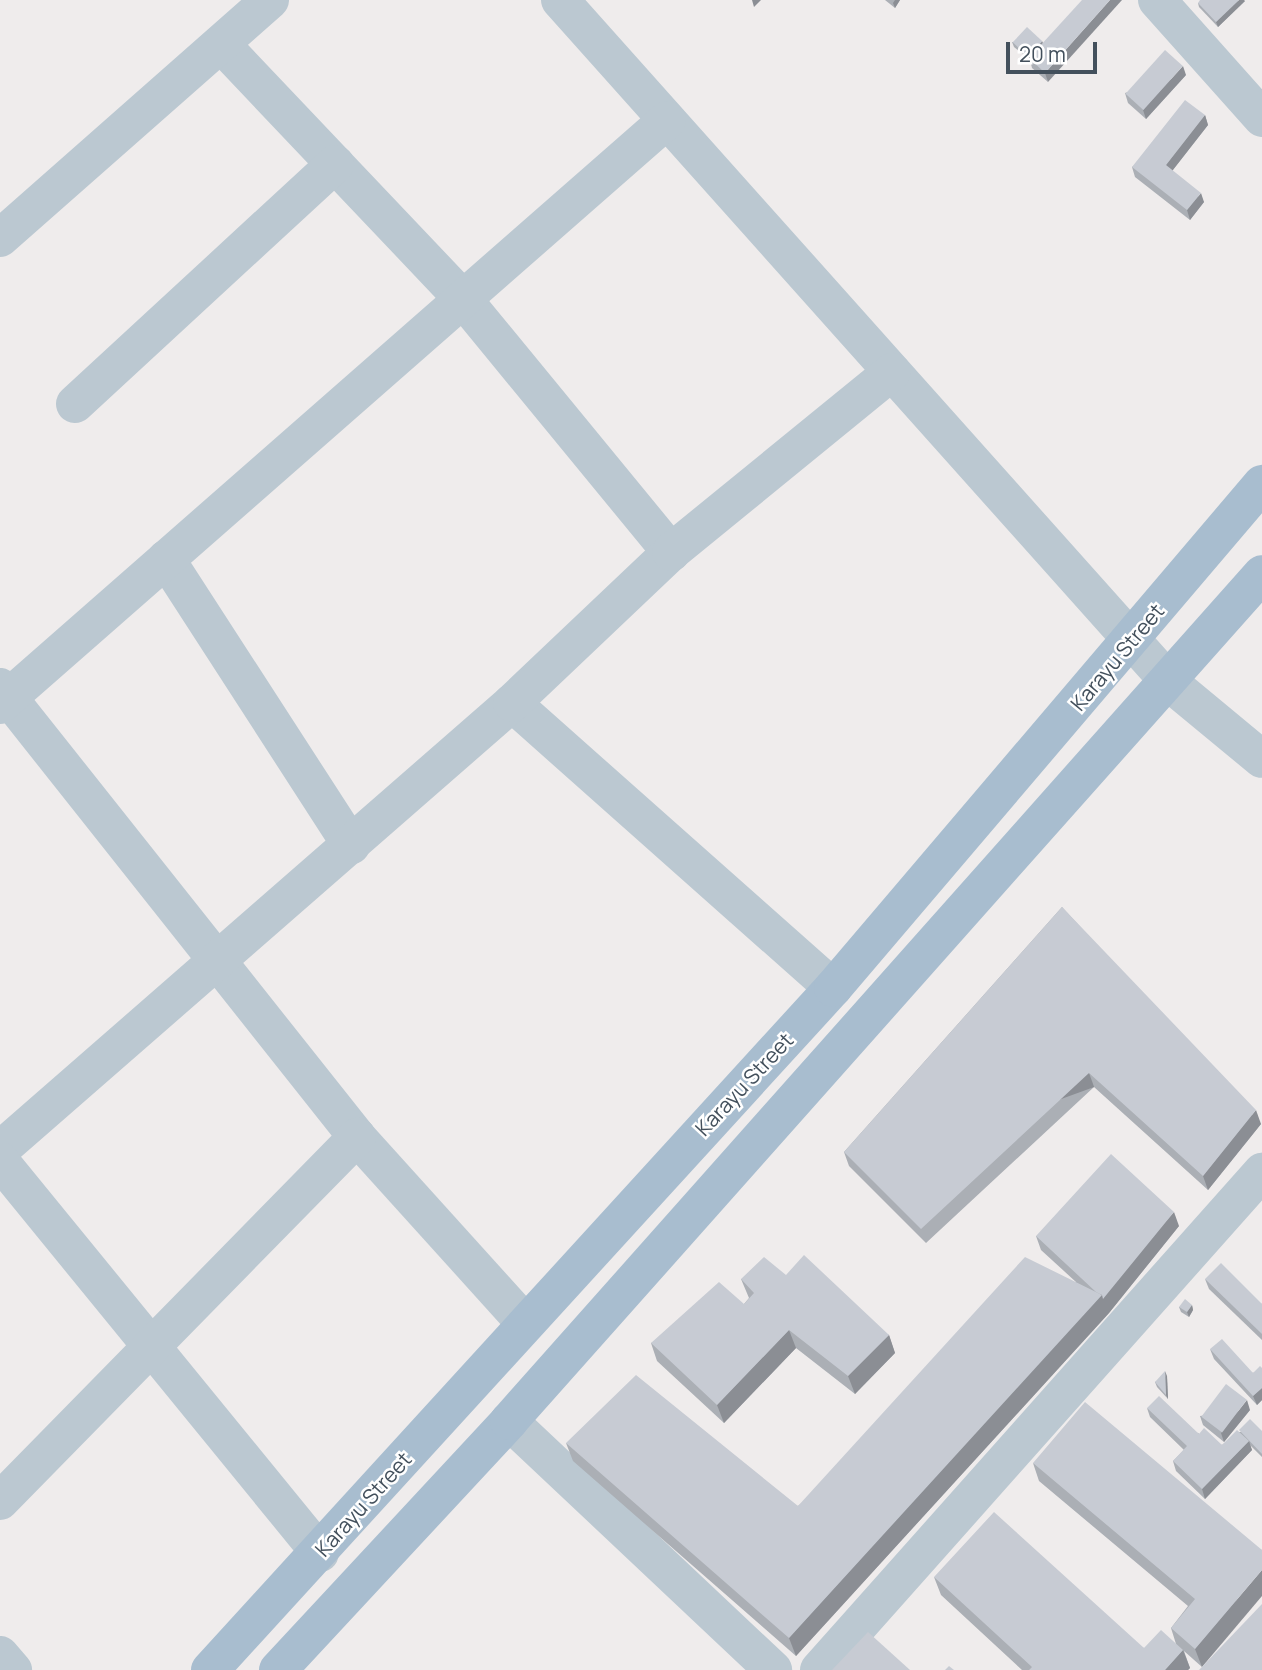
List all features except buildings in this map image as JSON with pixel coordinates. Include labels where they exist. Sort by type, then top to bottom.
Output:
[{"type":"main road","name":"Karayu Street","points":[[210,1670],[320,1553],[525,1323],[833,988],[1132,641],[1262,484]]},
{"type":"main road","points":[[278,1670],[509,1421],[1170,683],[1262,574]]},
{"type":"street","points":[[0,238],[270,0]]},
{"type":"street","points":[[560,0],[1170,683],[1262,759]]},
{"type":"street","points":[[1157,0],[1262,118]]},
{"type":"street","points":[[221,44],[463,299],[671,552]]},
{"type":"street","points":[[525,1323],[356,1137],[215,965],[3,696],[166,559],[667,120]]},
{"type":"street","points":[[75,404],[335,164]]},
{"type":"street","points":[[0,1150],[512,703],[671,552],[892,372]]},
{"type":"street","points":[[166,559],[351,845]]},
{"type":"street","points":[[512,703],[833,988]]},
{"type":"street","points":[[0,1501],[156,1346],[356,1137]]},
{"type":"street","points":[[0,1161],[156,1346],[320,1553]]},
{"type":"street","points":[[819,1670],[1258,1186]]},
{"type":"street","points":[[509,1421],[773,1670]]},
{"type":"street","points":[[0,1655],[13,1670]]}]
